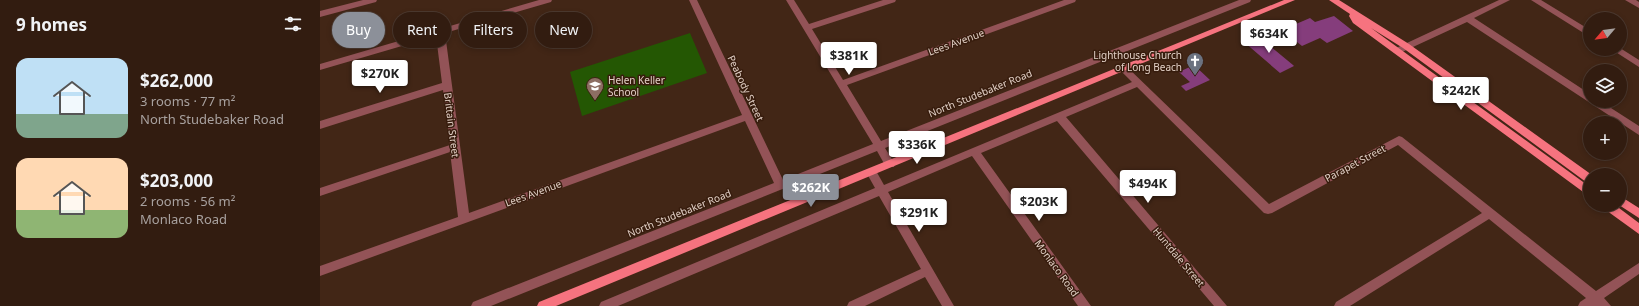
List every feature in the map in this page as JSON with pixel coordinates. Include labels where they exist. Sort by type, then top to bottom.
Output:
[{"type":"main road","points":[[543,306],[1291,0]]},
{"type":"main road","points":[[1333,0],[1350,12],[1366,19],[1406,46],[1583,174]]},
{"type":"main road","points":[[1350,12],[1356,21],[1583,188]]},
{"type":"main road","points":[[1627,205],[1639,214]]},
{"type":"main road","points":[[1616,212],[1639,229]]},
{"type":"street","points":[[320,14],[373,0]]},
{"type":"street","points":[[451,28],[548,0]]},
{"type":"street","name":"Peabody Street","points":[[693,0],[780,185]]},
{"type":"street","points":[[790,0],[890,164]]},
{"type":"street","points":[[807,28],[892,0]]},
{"type":"street","name":"Lees Avenue","points":[[841,84],[1072,0]]},
{"type":"street","name":"North Studebaker Road","points":[[477,306],[1247,0]]},
{"type":"street","points":[[1397,51],[1506,0]]},
{"type":"street","points":[[1535,0],[1583,30]]},
{"type":"street","points":[[1629,0],[1639,5]]},
{"type":"street","points":[[1467,18],[1583,94]]},
{"type":"street","points":[[320,67],[393,45]]},
{"type":"street","name":"Brittain Street","points":[[442,48],[464,219]]},
{"type":"street","points":[[1626,56],[1639,64]]},
{"type":"street","name":"Parapet Street","points":[[1123,68],[1268,210],[1399,140],[1605,306]]},
{"type":"street","points":[[605,306],[1138,83]]},
{"type":"street","points":[[320,125],[447,84]]},
{"type":"street","points":[[1603,108],[1639,132]]},
{"type":"street","name":"Huntdale Street","points":[[1059,116],[1220,306]]},
{"type":"street","name":"Lees Avenue","points":[[320,271],[747,117]]},
{"type":"street","points":[[320,192],[455,147]]},
{"type":"street","name":"Monlaco Road","points":[[974,151],[1085,306]]},
{"type":"street","points":[[871,172],[948,306]]},
{"type":"street","points":[[1340,306],[1490,213]]},
{"type":"street","points":[[1584,306],[1639,268]]},
{"type":"street","points":[[853,306],[927,271]]},
{"type":"green space","points":[[690,33],[707,73],[582,116],[570,72]]},
{"type":"building","points":[[1334,16],[1353,31],[1327,43],[1320,38],[1302,46],[1282,30],[1310,18],[1315,22]]},
{"type":"building","points":[[1258,36],[1294,66],[1280,73],[1244,42]]},
{"type":"building","name":"Lighthouse Church of Long Beach","points":[[1194,65],[1210,80],[1186,91],[1181,86],[1190,82],[1179,72]]},
{"type":"place","name":"Lighthouse Church of Long Beach","points":[[1195,76]]},
{"type":"place","name":"Helen Keller School","points":[[595,101]]}]
